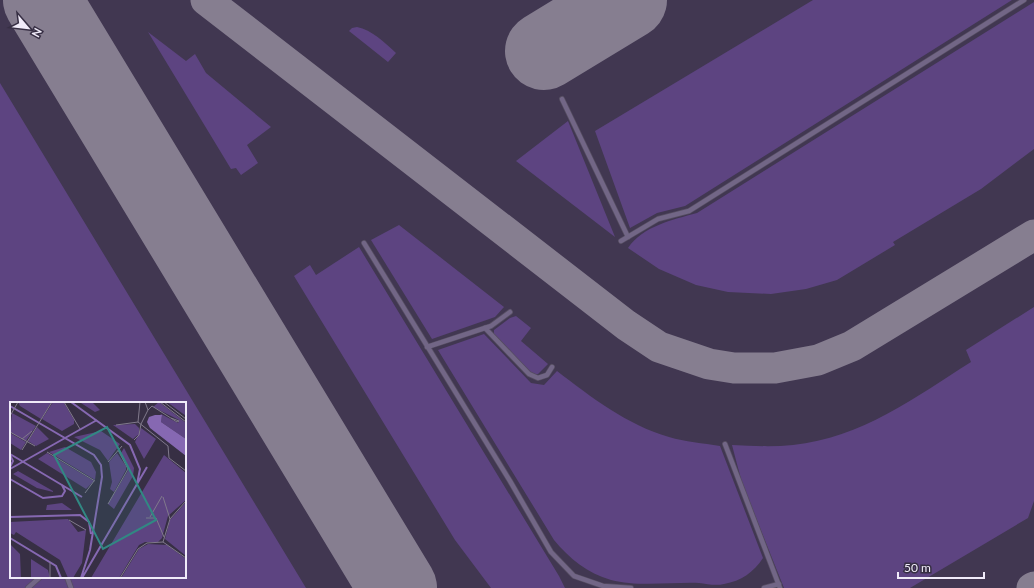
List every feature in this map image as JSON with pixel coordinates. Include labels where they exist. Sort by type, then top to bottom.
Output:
[{"type":"lane","points":[[621,242],[658,219],[689,211],[1024,0]]},
{"type":"lane","points":[[562,99],[628,237]]},
{"type":"lane","points":[[364,243],[510,481],[551,552],[574,576],[603,586],[631,588]]},
{"type":"lane","points":[[427,347],[491,326],[510,312]]},
{"type":"lane","points":[[485,328],[529,374],[538,378],[547,374],[552,367]]},
{"type":"lane","points":[[725,444],[780,586],[764,588]]},
{"type":"lane","points":[[28,588],[39,578]]},
{"type":"lane","points":[[67,578],[71,588]]},
{"type":"shaded area","points":[[0,0],[1034,0],[1034,588],[0,588]]},
{"type":"shaded area","points":[[813,0],[1012,0],[685,206],[657,213],[630,228],[595,131]]},
{"type":"shaded area","points":[[1034,2],[1034,149],[981,189],[893,242],[895,245],[837,280],[806,289],[771,294],[728,292],[696,285],[659,269],[628,248],[634,240],[650,229],[668,221],[697,213]]},
{"type":"shaded area","points":[[357,27],[373,34],[396,53],[388,62],[349,31],[352,28]]},
{"type":"shaded area","points":[[148,32],[186,61],[195,54],[206,73],[271,127],[247,145],[258,163],[241,175],[236,168],[231,169]]},
{"type":"shaded area","points":[[0,83],[306,588],[0,588]]},
{"type":"shaded area","points":[[568,121],[615,237],[516,161]]},
{"type":"shaded area","points":[[399,225],[504,307],[495,317],[432,339],[371,240]]},
{"type":"shaded area","points":[[359,247],[565,588],[491,588],[455,540],[294,276],[310,265],[316,275]]},
{"type":"shaded area","points":[[1034,307],[1034,501],[1028,518],[910,588],[784,588],[742,483],[732,445],[793,445],[818,441],[865,425],[930,389],[971,362],[966,350]]},
{"type":"shaded area","points":[[516,316],[531,328],[521,341],[548,364],[538,374],[534,374],[529,371],[494,334],[494,330],[510,318]]},
{"type":"shaded area","points":[[484,334],[531,383],[544,385],[557,371],[596,400],[624,418],[654,432],[675,439],[720,446],[763,558],[756,568],[736,581],[721,585],[699,583],[643,584],[621,582],[602,577],[587,569],[566,553],[554,540],[438,350]]},
{"type":"taxiway","points":[[206,0],[626,325],[659,347],[709,364],[734,368],[775,368],[818,360],[852,346],[1034,235]]},
{"type":"runway","points":[[42,0],[398,588]]},
{"type":"runway","points":[[544,51],[628,0]]}]
